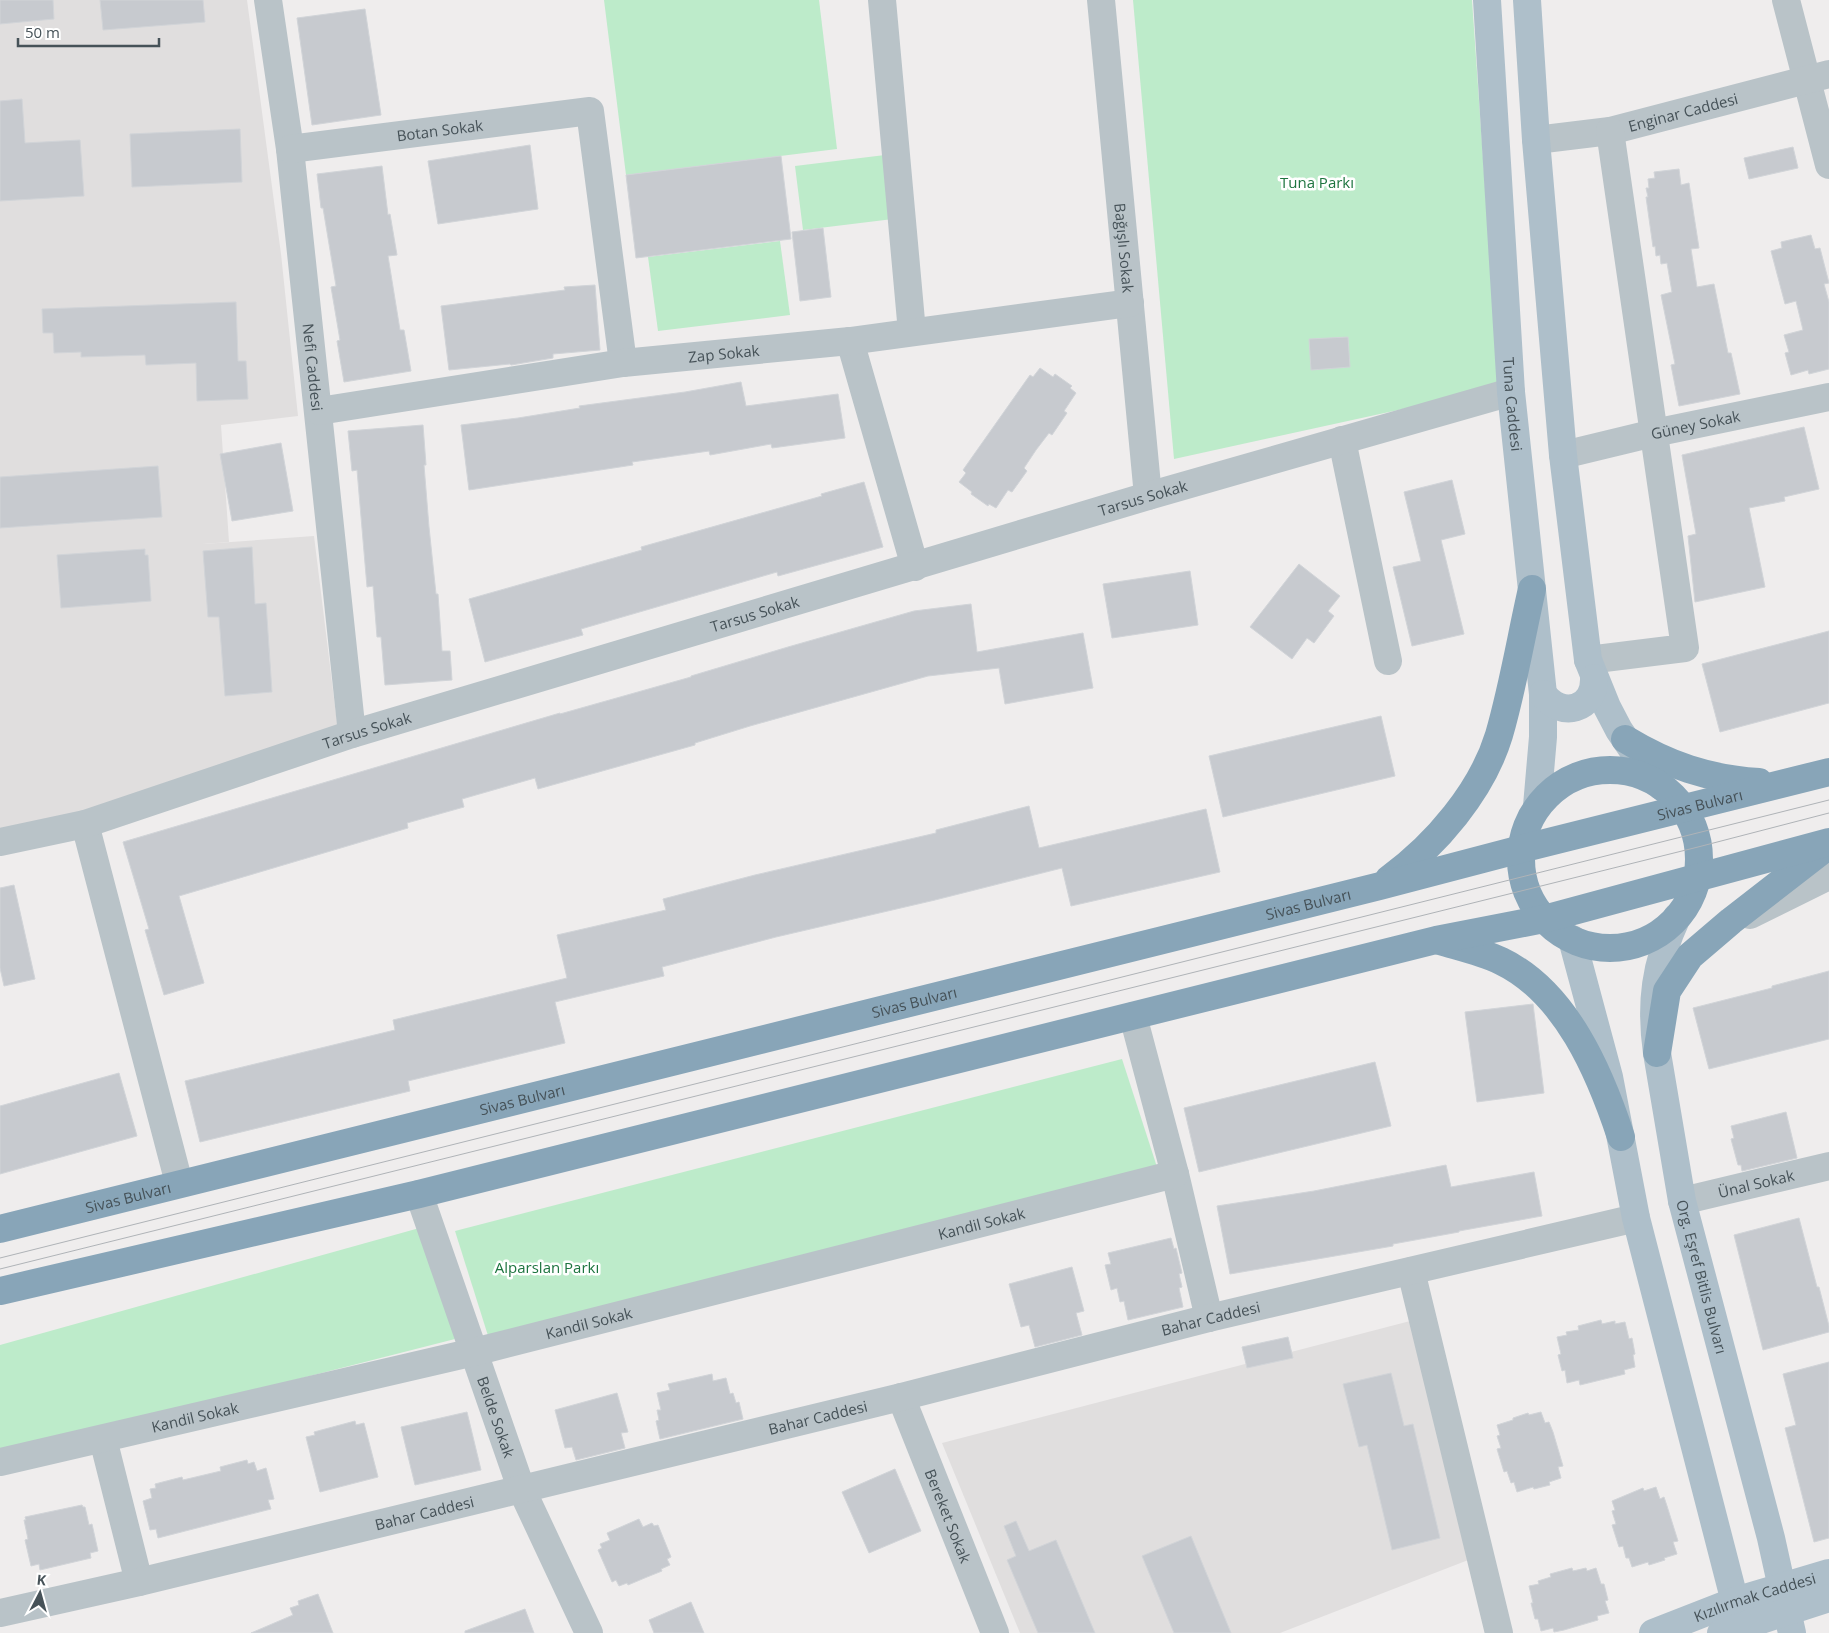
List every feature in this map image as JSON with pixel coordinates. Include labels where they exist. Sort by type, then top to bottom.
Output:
[{"type":"highway","points":[[1380,886],[1411,862],[1445,828],[1468,797],[1489,760],[1498,736],[1532,589]]},
{"type":"highway","points":[[1625,739],[1672,764],[1696,772],[1743,781],[1790,781]]},
{"type":"highway","points":[[1618,770],[1648,778],[1661,786],[1683,808],[1690,820],[1698,847],[1699,863],[1697,878],[1686,905],[1677,917],[1654,936],[1626,946],[1596,947],[1572,939],[1555,929],[1536,909],[1526,889],[1522,874],[1521,849],[1524,834],[1537,806],[1559,785],[1588,772],[1618,770]]},
{"type":"highway","name":"Sivas Bulvarı","points":[[0,1229],[1380,886],[1829,772]]},
{"type":"highway","points":[[0,1291],[419,1194],[1436,940],[1544,919],[1829,844]]},
{"type":"highway","points":[[1656,1053],[1667,991],[1690,956],[1829,844]]},
{"type":"highway","points":[[1436,940],[1502,961],[1535,983],[1549,998],[1577,1036],[1602,1085],[1621,1137]]},
{"type":"main road","name":"Tuna Caddesi","points":[[1487,0],[1512,392],[1543,694],[1543,746],[1537,806]]},
{"type":"main road","points":[[1527,0],[1536,140],[1563,455],[1594,685],[1589,698],[1578,707],[1562,708],[1554,706],[1543,694]]},
{"type":"main road","points":[[1591,669],[1607,707],[1625,739],[1661,786]]},
{"type":"main road","name":"Org. Eşref Bitlis Bulvarı","points":[[1677,917],[1660,959],[1656,981],[1653,1005],[1656,1053],[1682,1201],[1771,1538],[1787,1610]]},
{"type":"main road","points":[[1572,939],[1609,1077],[1636,1218],[1735,1623]]},
{"type":"main road","name":"Kızılırmak Caddesi","points":[[1787,1610],[1829,1573]]},
{"type":"main road","name":"Kızılırmak Caddesi","points":[[1653,1633],[1735,1623],[1829,1598]]},
{"type":"street","name":"Nefi Caddesi","points":[[268,0],[290,149],[352,734]]},
{"type":"street","points":[[882,0],[912,332]]},
{"type":"street","name":"Bağışlı Sokak","points":[[1101,0],[1148,496]]},
{"type":"street","points":[[1786,0],[1818,77],[1829,165]]},
{"type":"street","name":"Enginar Caddesi","points":[[1536,140],[1610,132],[1818,77]]},
{"type":"street","name":"Botan Sokak","points":[[290,149],[590,111],[623,362]]},
{"type":"street","points":[[1591,669],[1685,648],[1610,132]]},
{"type":"street","name":"Zap Sokak","points":[[319,411],[623,362],[850,341],[1130,303]]},
{"type":"street","points":[[850,341],[915,567]]},
{"type":"street","name":"Tarsus Sokak","points":[[0,842],[85,824],[352,734],[1148,496],[1512,392]]},
{"type":"street","name":"Güney Sokak","points":[[1563,455],[1654,433],[1829,397]]},
{"type":"street","points":[[1342,440],[1388,661]]},
{"type":"street","points":[[85,824],[179,1183]]},
{"type":"street","points":[[1720,930],[1829,876]]},
{"type":"street","points":[[1133,1016],[1209,1318]]},
{"type":"street","name":"Ünal Sokak","points":[[1682,1201],[1829,1166]]},
{"type":"street","name":"Kandil Sokak","points":[[0,1462],[474,1352],[1174,1174]]},
{"type":"street","name":"Belde Sokak","points":[[419,1194],[521,1488],[589,1633]]},
{"type":"street","name":"Bahar Caddesi","points":[[0,1613],[139,1582],[901,1397],[1209,1318],[1636,1218]]},
{"type":"street","points":[[1411,1271],[1499,1633]]},
{"type":"street","name":"Bereket Sokak","points":[[901,1397],[995,1633]]},
{"type":"street","points":[[104,1439],[139,1582]]},
{"type":"shaded area","points":[[0,0],[247,0],[281,254],[298,416],[221,425],[229,542],[203,544],[314,536],[339,739],[0,844]]},
{"type":"shaded area","points":[[1414,1320],[1476,1557],[1280,1633],[1020,1633],[942,1443]]},
{"type":"green space","points":[[604,0],[819,0],[837,149],[626,175]]},
{"type":"green space","name":"Tuna Parkı","points":[[1133,0],[1472,0],[1499,388],[1174,459]]},
{"type":"green space","points":[[885,155],[893,219],[803,230],[795,166]]},
{"type":"green space","points":[[780,241],[790,315],[658,331],[648,257]]},
{"type":"green space","name":"Alparslan Parkı","points":[[1122,1059],[1157,1167],[490,1342],[455,1231]]},
{"type":"green space","points":[[423,1227],[455,1339],[0,1455],[0,1345]]},
{"type":"building","points":[[0,0],[53,0],[54,19],[0,24]]},
{"type":"building","points":[[100,0],[203,0],[205,22],[103,30]]},
{"type":"building","points":[[365,9],[381,115],[312,125],[297,18]]},
{"type":"building","points":[[22,99],[25,143],[80,140],[84,196],[0,201],[0,101]]},
{"type":"building","points":[[240,129],[242,182],[132,187],[130,134]]},
{"type":"building","points":[[530,145],[538,209],[438,224],[428,161]]},
{"type":"building","points":[[1793,147],[1798,168],[1749,179],[1744,158]]},
{"type":"building","points":[[781,156],[791,239],[636,258],[626,175]]},
{"type":"building","points":[[382,166],[388,215],[390,214],[397,255],[388,256],[400,330],[404,330],[411,371],[344,382],[337,341],[340,340],[331,287],[336,286],[323,208],[321,208],[317,174]]},
{"type":"building","points":[[1679,169],[1681,185],[1689,183],[1699,248],[1691,249],[1697,287],[1714,284],[1728,353],[1731,353],[1740,394],[1679,406],[1671,365],[1675,364],[1661,295],[1672,292],[1667,263],[1661,264],[1660,255],[1656,256],[1655,246],[1653,247],[1646,188],[1649,188],[1648,179],[1655,178],[1654,172]]},
{"type":"building","points":[[823,228],[831,297],[800,301],[792,232]]},
{"type":"building","points":[[1811,235],[1815,249],[1820,248],[1829,283],[1824,284],[1829,302],[1829,369],[1809,374],[1808,370],[1791,375],[1785,353],[1789,352],[1784,335],[1803,330],[1796,301],[1785,304],[1771,251],[1782,248],[1781,242]]},
{"type":"building","points":[[595,285],[600,350],[553,354],[553,358],[511,365],[449,370],[441,306],[565,290],[564,287]]},
{"type":"building","points":[[236,302],[238,361],[246,361],[248,399],[197,401],[196,363],[146,365],[145,355],[81,357],[81,352],[54,353],[53,333],[43,333],[42,309]]},
{"type":"building","points":[[1348,337],[1350,367],[1311,370],[1309,339]]},
{"type":"building","points":[[1040,368],[1053,377],[1055,374],[1072,386],[1070,388],[1076,393],[1064,411],[1067,413],[1052,435],[1049,433],[1036,450],[1024,468],[1027,471],[1012,492],[1008,490],[996,508],[989,504],[988,506],[971,494],[972,492],[959,482],[966,473],[963,470],[1030,375],[1033,377]]},
{"type":"building","points":[[741,382],[746,406],[838,394],[845,438],[772,448],[771,444],[710,455],[709,451],[632,462],[633,465],[469,490],[461,425],[518,418],[580,408],[579,406],[685,392]]},
{"type":"building","points":[[423,425],[429,527],[436,594],[438,594],[442,651],[450,651],[452,680],[385,685],[381,637],[377,637],[373,586],[367,587],[357,470],[352,471],[348,431]]},
{"type":"building","points":[[1804,427],[1819,489],[1784,497],[1785,501],[1749,508],[1765,587],[1695,602],[1688,536],[1696,534],[1682,455]]},
{"type":"building","points":[[281,443],[293,511],[232,521],[220,454]]},
{"type":"building","points":[[158,466],[162,517],[0,528],[0,477]]},
{"type":"building","points":[[1452,480],[1465,534],[1441,540],[1464,634],[1412,646],[1393,567],[1421,561],[1404,492]]},
{"type":"building","points":[[864,482],[883,547],[778,576],[777,572],[581,629],[583,635],[485,662],[469,599],[642,550],[641,547],[822,496],[821,494]]},
{"type":"building","points":[[252,547],[255,604],[266,603],[272,692],[225,696],[219,617],[208,617],[203,551]]},
{"type":"building","points":[[145,549],[145,555],[148,555],[151,601],[61,608],[57,555]]},
{"type":"building","points":[[1299,564],[1340,596],[1328,611],[1334,616],[1314,643],[1307,638],[1292,659],[1250,627]]},
{"type":"building","points":[[1190,571],[1198,625],[1112,638],[1103,584]]},
{"type":"building","points":[[971,604],[977,652],[1083,633],[1093,688],[1005,704],[999,668],[928,676],[750,726],[695,743],[695,745],[538,789],[535,778],[462,799],[464,807],[407,823],[408,828],[179,896],[204,983],[164,995],[145,930],[149,929],[123,842],[914,611]]},
{"type":"building","points":[[1829,631],[1829,703],[1720,732],[1702,664]]},
{"type":"building","points":[[1381,716],[1395,776],[1223,817],[1209,756]]},
{"type":"building","points":[[1029,806],[1039,848],[1206,809],[1220,872],[1071,906],[1062,868],[776,937],[662,967],[664,976],[555,1002],[565,1043],[408,1081],[410,1091],[200,1142],[185,1081],[395,1030],[393,1020],[567,978],[557,935],[666,910],[663,899],[755,875],[936,833],[936,830]]},
{"type":"building","points":[[14,885],[35,979],[4,986],[0,968],[0,888]]},
{"type":"building","points":[[1829,971],[1829,1039],[1709,1069],[1693,1008]]},
{"type":"building","points":[[1533,1004],[1544,1093],[1477,1102],[1465,1012]]},
{"type":"building","points":[[1375,1062],[1391,1126],[1199,1172],[1184,1108]]},
{"type":"building","points":[[119,1073],[137,1136],[0,1174],[0,1106]]},
{"type":"building","points":[[1786,1112],[1797,1158],[1742,1171],[1741,1165],[1738,1165],[1731,1139],[1734,1138],[1731,1126]]},
{"type":"building","points":[[1446,1165],[1451,1187],[1534,1172],[1542,1216],[1393,1244],[1393,1246],[1230,1274],[1217,1206],[1314,1191]]},
{"type":"building","points":[[1799,1218],[1817,1287],[1819,1287],[1829,1332],[1763,1350],[1734,1235]]},
{"type":"building","points":[[1171,1238],[1174,1249],[1176,1248],[1182,1273],[1179,1274],[1182,1287],[1179,1288],[1183,1307],[1128,1320],[1124,1301],[1120,1302],[1117,1288],[1111,1290],[1105,1265],[1111,1264],[1108,1253]]},
{"type":"building","points":[[1072,1267],[1084,1311],[1076,1313],[1082,1335],[1035,1347],[1029,1325],[1021,1327],[1009,1284]]},
{"type":"building","points":[[1601,1320],[1602,1324],[1615,1321],[1615,1324],[1625,1322],[1629,1339],[1632,1338],[1635,1367],[1624,1370],[1625,1374],[1580,1385],[1579,1380],[1567,1383],[1565,1370],[1562,1371],[1558,1355],[1561,1354],[1557,1337],[1567,1335],[1566,1332],[1579,1330],[1578,1326]]},
{"type":"building","points":[[1288,1337],[1293,1358],[1247,1368],[1242,1347]]},
{"type":"building","points":[[1829,1362],[1829,1538],[1814,1542],[1785,1428],[1796,1425],[1783,1374]]},
{"type":"building","points":[[1391,1373],[1404,1426],[1413,1424],[1440,1538],[1392,1550],[1367,1445],[1359,1447],[1343,1384]]},
{"type":"building","points":[[712,1374],[713,1381],[726,1378],[730,1394],[733,1393],[736,1403],[739,1402],[743,1419],[660,1439],[656,1421],[659,1420],[657,1410],[661,1410],[657,1393],[670,1390],[668,1384]]},
{"type":"building","points":[[617,1393],[628,1432],[621,1433],[625,1448],[576,1460],[572,1447],[565,1448],[555,1410]]},
{"type":"building","points":[[467,1412],[481,1470],[415,1485],[401,1427]]},
{"type":"building","points":[[1541,1412],[1545,1423],[1549,1422],[1553,1432],[1563,1466],[1558,1467],[1561,1478],[1549,1482],[1550,1485],[1534,1489],[1533,1487],[1517,1492],[1514,1482],[1511,1483],[1507,1471],[1504,1472],[1497,1449],[1501,1448],[1497,1436],[1500,1435],[1497,1425],[1528,1413],[1529,1415]]},
{"type":"building","points":[[355,1421],[356,1425],[364,1423],[378,1477],[320,1492],[306,1437],[315,1435],[314,1432]]},
{"type":"building","points":[[247,1460],[248,1464],[254,1462],[257,1471],[266,1468],[274,1499],[268,1500],[271,1509],[158,1538],[156,1529],[150,1530],[143,1501],[152,1498],[150,1489],[156,1488],[155,1484],[182,1477],[183,1480],[221,1471],[220,1467]]},
{"type":"building","points":[[895,1469],[921,1531],[869,1553],[842,1492]]},
{"type":"building","points":[[1656,1487],[1660,1499],[1664,1497],[1678,1541],[1673,1542],[1677,1554],[1649,1565],[1648,1562],[1632,1567],[1629,1558],[1626,1558],[1623,1546],[1619,1547],[1612,1525],[1616,1524],[1612,1511],[1615,1510],[1612,1501],[1643,1488],[1644,1491]]},
{"type":"building","points":[[82,1505],[85,1507],[89,1525],[92,1524],[98,1551],[90,1553],[91,1558],[40,1570],[39,1564],[31,1566],[25,1540],[28,1539],[25,1517]]},
{"type":"building","points":[[639,1519],[643,1527],[652,1523],[654,1526],[658,1525],[671,1557],[667,1559],[670,1565],[661,1569],[662,1571],[628,1585],[627,1583],[619,1586],[616,1580],[612,1582],[598,1550],[602,1548],[600,1544],[610,1540],[607,1533]]},
{"type":"building","points":[[1016,1521],[1029,1551],[1056,1540],[1095,1633],[1038,1633],[1007,1560],[1016,1556],[1004,1526]]},
{"type":"building","points":[[1191,1536],[1231,1633],[1174,1633],[1142,1556]]},
{"type":"building","points":[[1572,1568],[1573,1571],[1586,1568],[1587,1571],[1596,1568],[1601,1584],[1604,1584],[1608,1600],[1605,1601],[1609,1613],[1597,1616],[1598,1620],[1564,1630],[1554,1632],[1553,1628],[1541,1631],[1538,1619],[1535,1619],[1529,1586],[1539,1584],[1538,1581],[1551,1577],[1550,1574]]},
{"type":"building","points":[[318,1594],[333,1633],[251,1633],[293,1615],[290,1608],[299,1605],[298,1601]]},
{"type":"building","points":[[691,1602],[704,1633],[654,1633],[649,1620]]},
{"type":"building","points":[[525,1609],[534,1633],[465,1633],[465,1631]]},
{"type":"tram line","points":[[0,1258],[1829,800]]},
{"type":"tram line","points":[[0,1269],[1829,813]]}]
